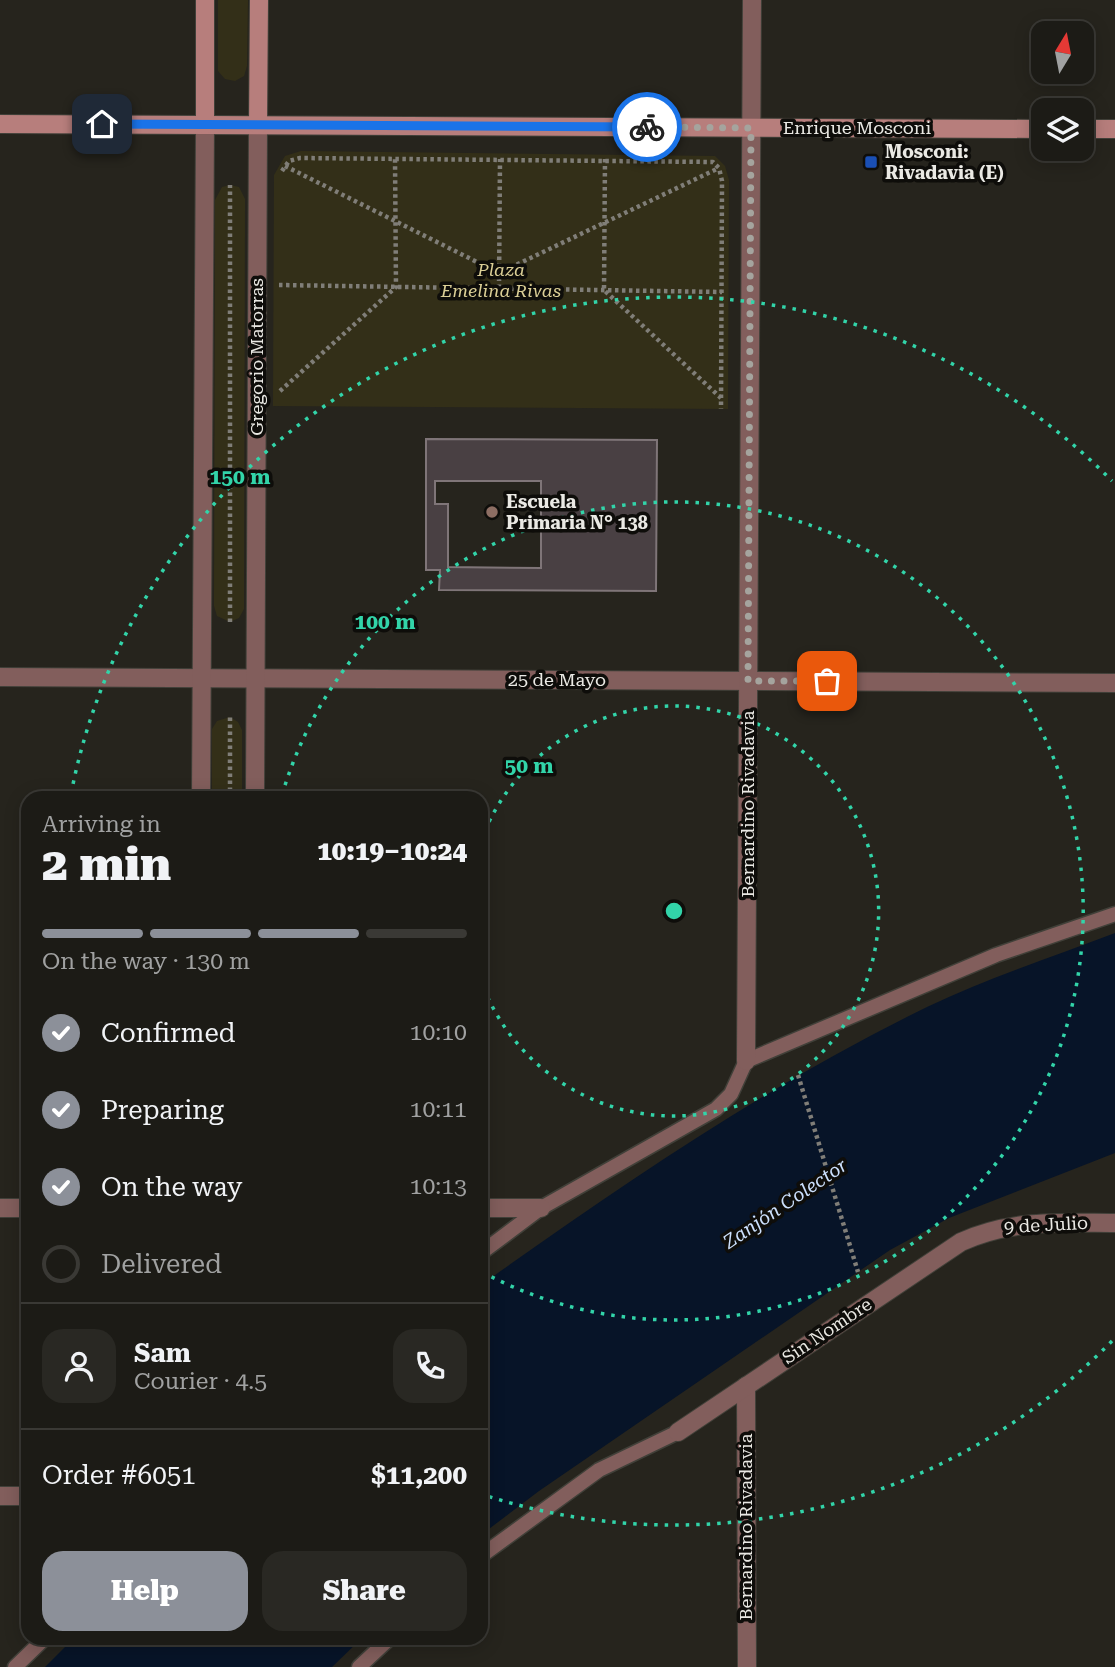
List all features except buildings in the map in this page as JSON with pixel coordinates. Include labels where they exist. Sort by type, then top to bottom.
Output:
[{"type":"main road","points":[[205,0],[205,125]]},
{"type":"main road","name":"Gregorio Matorras","points":[[258,125],[259,0]]},
{"type":"main road","name":"Enrique Mosconi","points":[[0,124],[1031,129]]},
{"type":"main road","points":[[1094,129],[1115,129]]},
{"type":"street","name":"Bernardino Rivadavia","points":[[746,1061],[752,0]]},
{"type":"street","points":[[201,791],[205,125]]},
{"type":"street","name":"Gregorio Matorras","points":[[255,791],[258,125]]},
{"type":"street","name":"25 de Mayo","points":[[0,677],[1115,683]]},
{"type":"street","points":[[0,1208],[21,1208]]},
{"type":"street","points":[[488,1208],[541,1208]]},
{"type":"street","name":"9 de Julio","points":[[978,1235],[994,1228],[1032,1223],[1115,1223]]},
{"type":"street","name":"Sin Nombre","points":[[678,1432],[931,1261],[978,1235]]},
{"type":"street","name":"Bernardino Rivadavia","points":[[746,1386],[747,1667]]},
{"type":"street","points":[[0,1496],[21,1496]]},
{"type":"lane","points":[[488,1249],[541,1208],[716,1109],[731,1094],[746,1061],[996,955],[1115,914]]},
{"type":"lane","points":[[488,1551],[598,1470],[678,1432]]},
{"type":"lane","points":[[15,1667],[37,1645]]},
{"type":"lane","points":[[359,1667],[383,1645]]},
{"type":"path","points":[[280,176],[285,166],[300,158],[713,162],[719,168],[722,181],[721,409]]},
{"type":"path","points":[[279,392],[396,287],[395,158]]},
{"type":"path","points":[[499,288],[500,159]]},
{"type":"path","points":[[605,159],[604,290],[721,398]]},
{"type":"path","points":[[285,166],[499,273]]},
{"type":"path","points":[[499,273],[719,168]]},
{"type":"path","points":[[230,185],[230,622]]},
{"type":"path","points":[[279,272],[279,298]]},
{"type":"path","points":[[279,285],[722,292]]},
{"type":"path","points":[[279,378],[279,399]]},
{"type":"path","points":[[230,717],[230,791]]},
{"type":"path","points":[[798,1075],[858,1272]]},
{"type":"green space","points":[[218,0],[248,0],[247,66],[244,76],[235,81],[225,79],[218,71]]},
{"type":"green space","name":"Plaza Emelina Rivas","points":[[301,151],[715,156],[725,166],[729,180],[728,409],[273,406],[274,175],[285,156]]},
{"type":"green space","points":[[222,187],[239,187],[245,199],[244,609],[239,618],[230,622],[217,616],[214,606],[215,200]]},
{"type":"green space","points":[[230,717],[238,722],[242,730],[242,791],[212,791],[212,729],[217,721]]},
{"type":"water","name":"Zanjón Colector","points":[[1115,933],[1115,1153],[949,1218],[890,1250],[539,1491],[488,1530],[488,1280],[589,1209],[754,1102],[868,1037],[950,996]]},
{"type":"water","points":[[67,1645],[355,1645],[332,1667],[45,1667]]},
{"type":"way so far","points":[[647,127],[751,128],[748,681],[827,681]]},
{"type":"place","name":"Mosconi: Rivadavia (E)","points":[[871,162]]},
{"type":"place","name":"Escuela Primaria N° 138","points":[[492,512]]},
{"type":"route","points":[[102,124],[647,127]]}]
